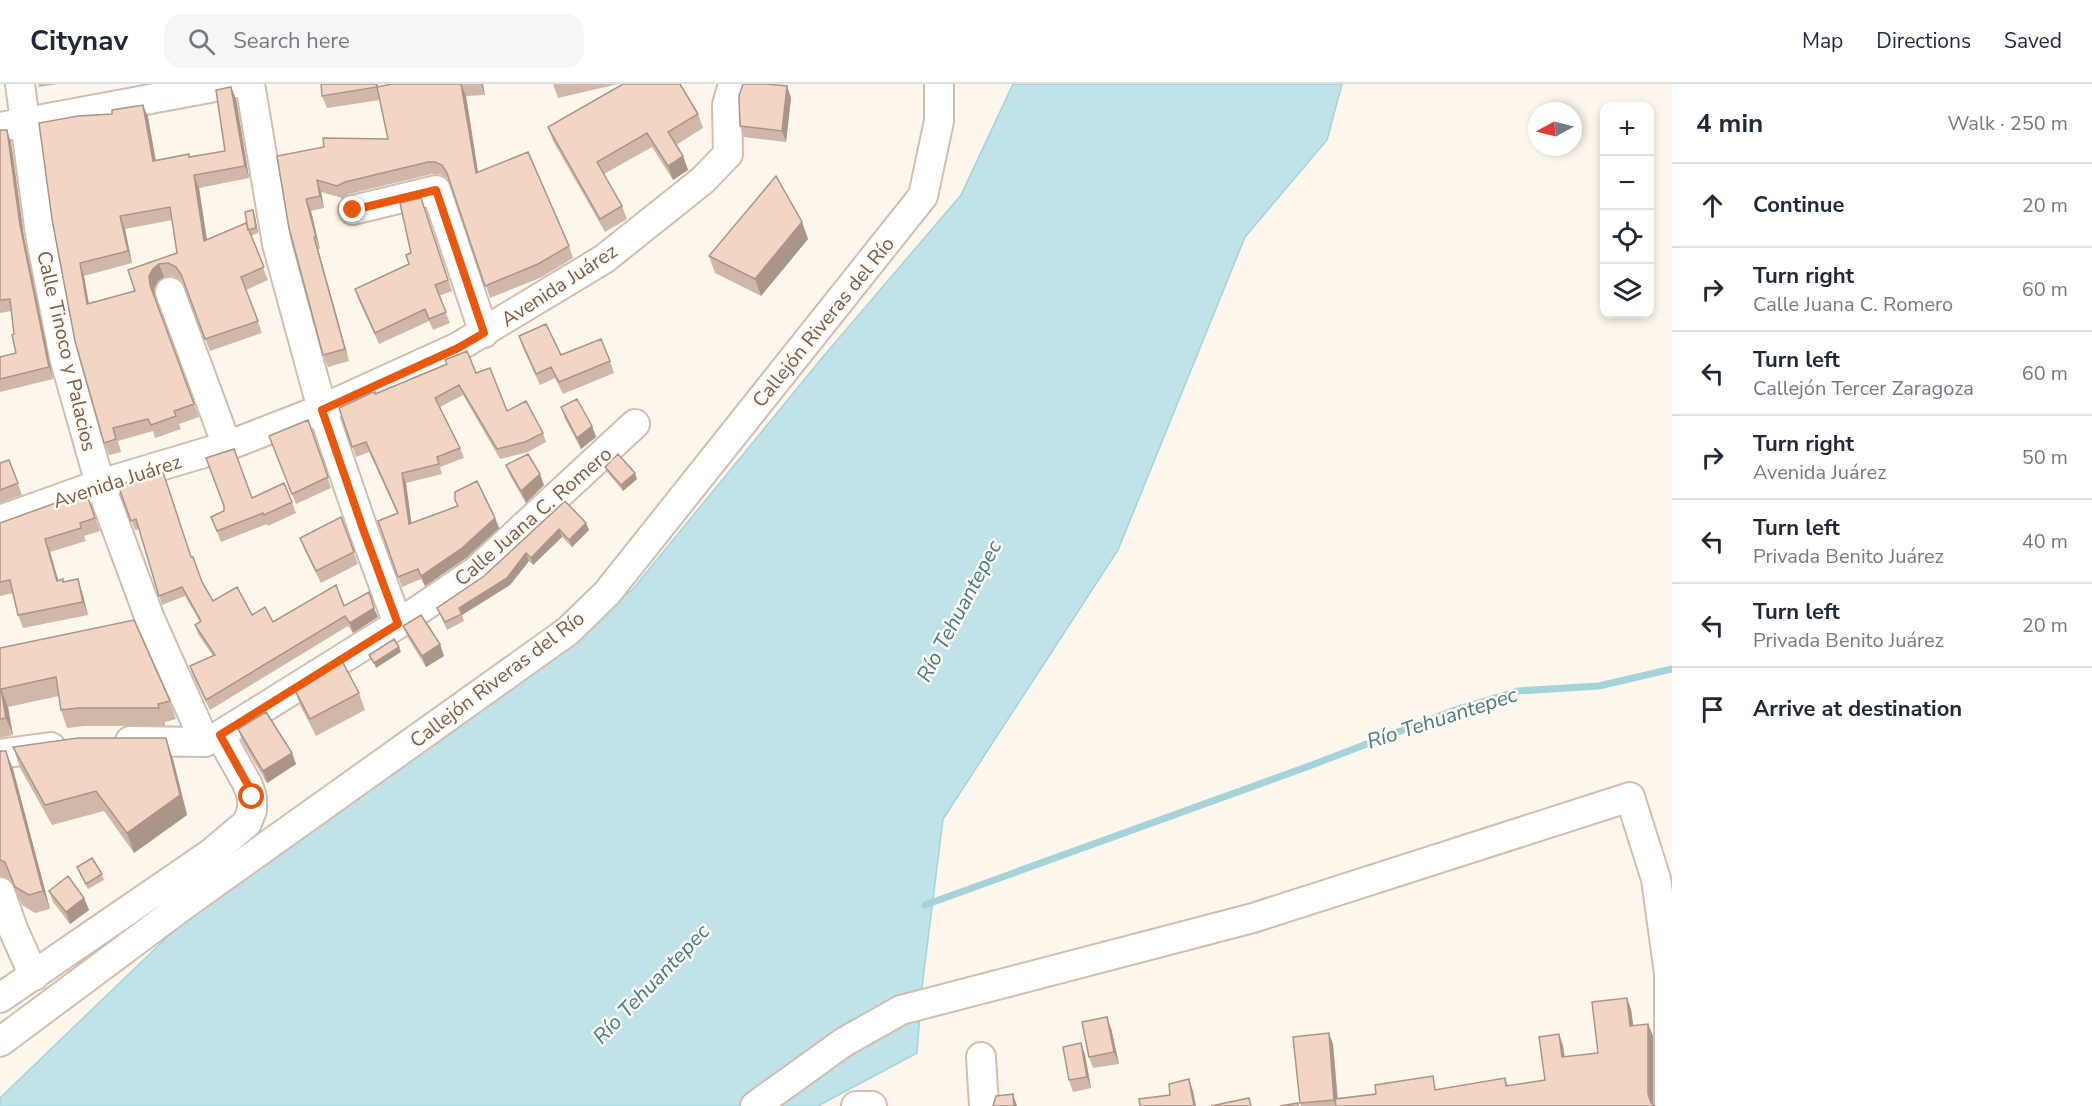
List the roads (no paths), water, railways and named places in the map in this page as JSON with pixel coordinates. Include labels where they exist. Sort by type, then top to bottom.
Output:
[{"type":"street","name":"Calle Tinoco y Palacios","points":[[0,998],[210,854],[247,823],[252,810],[252,797],[248,785],[213,738],[138,621],[64,357],[40,234],[13,124],[21,84]]},
{"type":"street","points":[[13,124],[158,91],[231,84]]},
{"type":"street","points":[[250,84],[277,244],[322,410],[398,624]]},
{"type":"street","name":"Avenida Juárez","points":[[0,520],[100,484],[227,446],[322,410],[458,348],[484,333],[604,259],[703,180],[728,154],[727,105],[734,84]]},
{"type":"street","name":"Callejón Riveras del Río","points":[[0,1042],[184,905],[568,631],[607,593],[923,196],[939,121],[939,84]]},
{"type":"street","points":[[353,210],[436,190],[484,333]]},
{"type":"street","points":[[170,292],[227,446]]},
{"type":"street","name":"Calle Juana C. Romero","points":[[213,738],[398,624],[476,571],[635,424]]},
{"type":"street","points":[[102,741],[213,738]]},
{"type":"street","points":[[0,754],[73,743]]},
{"type":"street","points":[[755,1106],[844,1042],[901,1010],[1253,918],[1630,797],[1656,879],[1669,973],[1669,1106]]},
{"type":"street","points":[[0,892],[13,929],[34,976]]},
{"type":"street","points":[[981,1057],[984,1106]]},
{"type":"water","points":[[1013,84],[1342,84],[1327,140],[1245,237],[1118,550],[943,819],[922,987],[917,1053],[818,1106],[0,1106],[0,1098],[264,844],[632,590],[822,358],[961,195]]},
{"type":"waterway","name":"Río Tehuantepec","points":[[925,905],[1312,765],[1455,710],[1518,691],[1599,686],[1672,669]]}]
